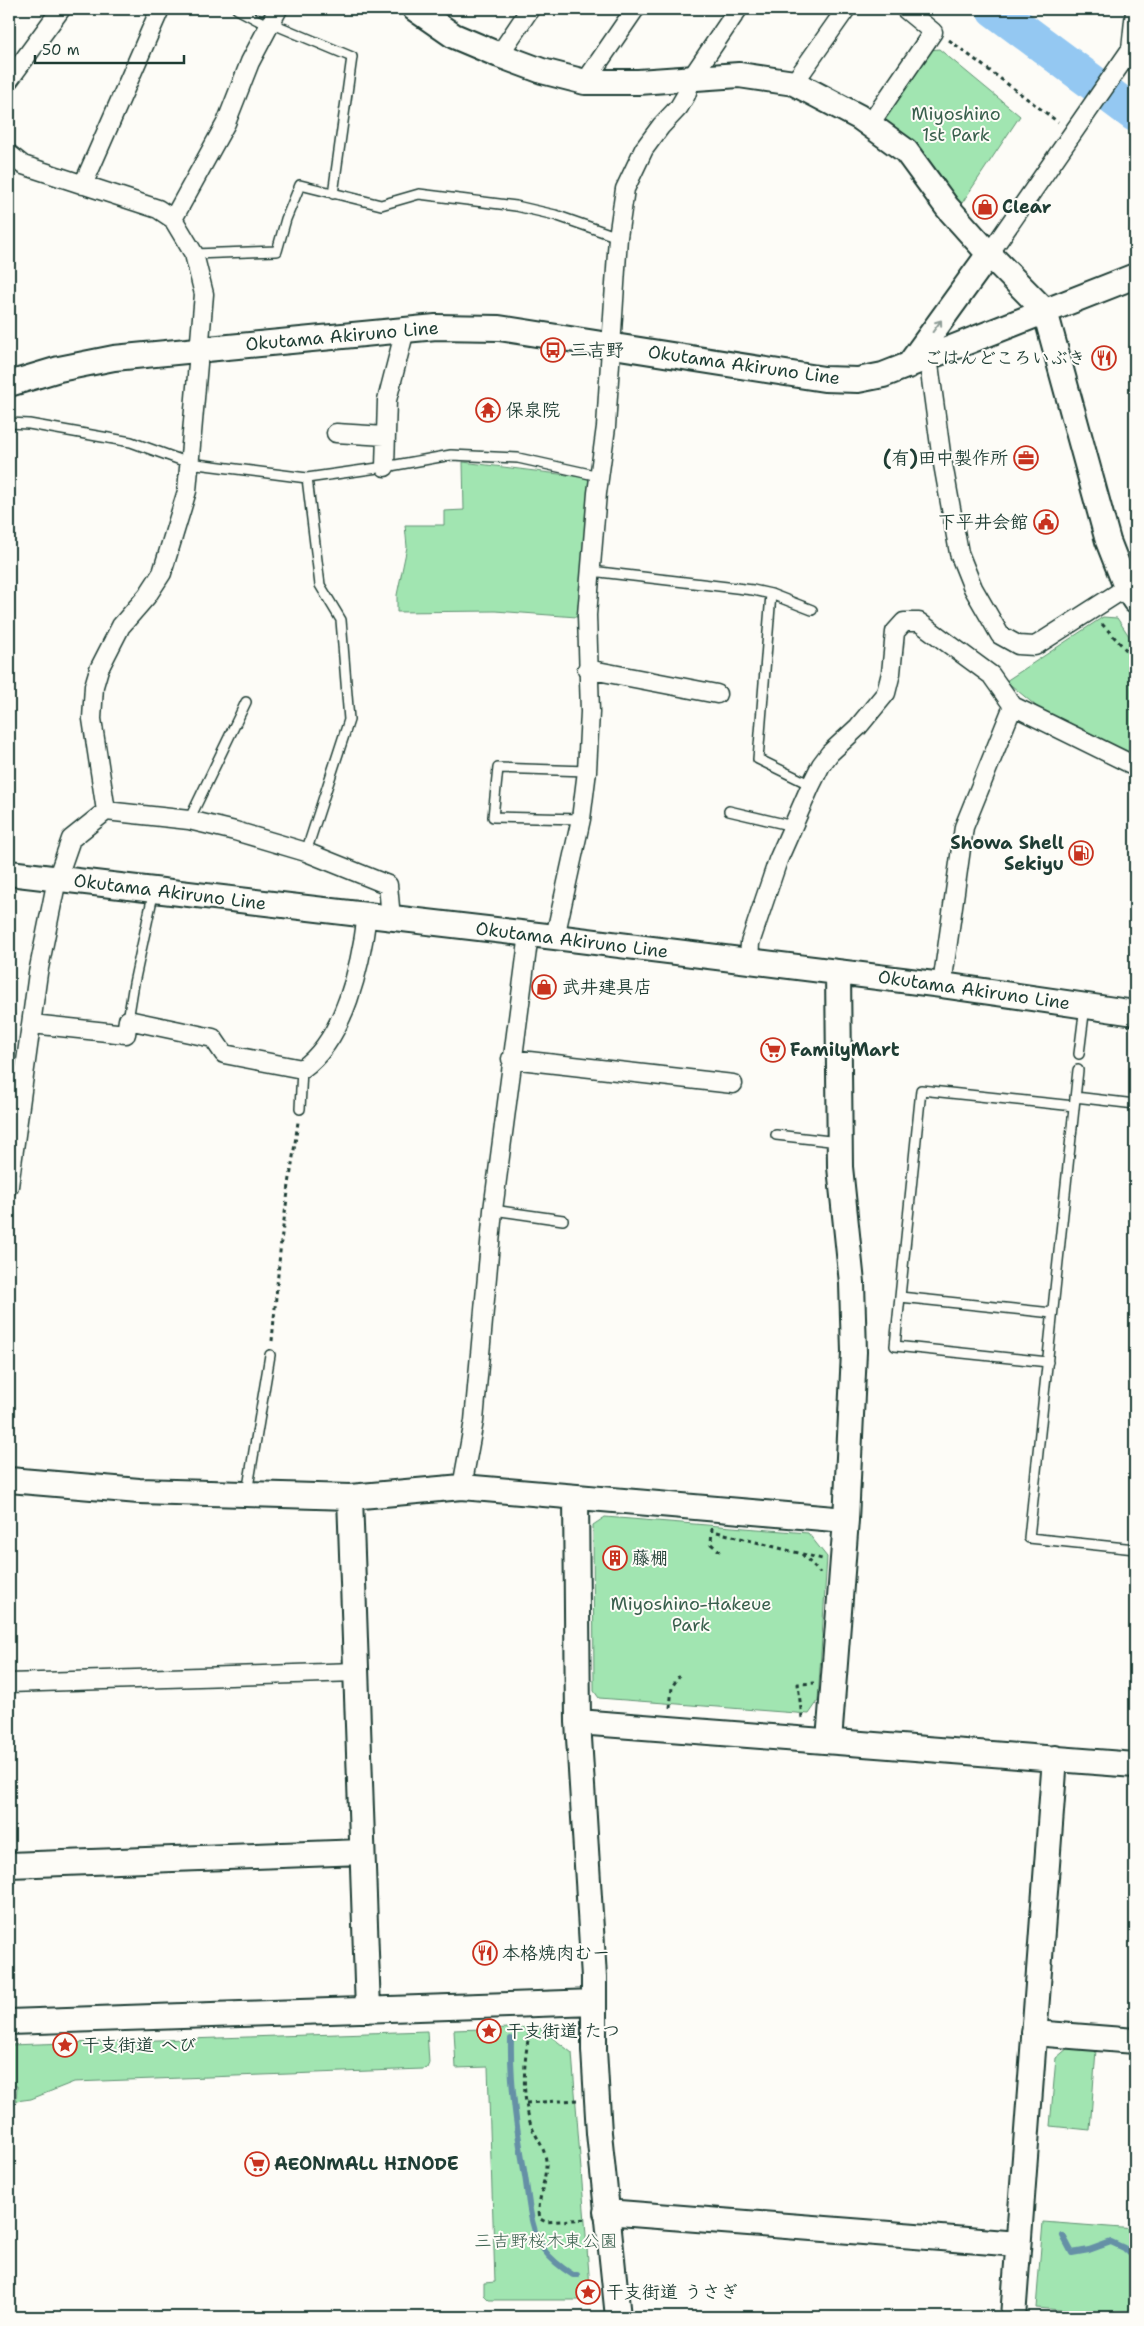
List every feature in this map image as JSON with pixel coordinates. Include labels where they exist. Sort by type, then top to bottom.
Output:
[{"type":"street","points":[[9,80],[61,9]]},
{"type":"street","points":[[83,185],[160,9]]},
{"type":"street","points":[[173,219],[226,123],[250,62],[278,9]]},
{"type":"street","points":[[499,55],[530,9]]},
{"type":"street","points":[[584,82],[635,9]]},
{"type":"street","points":[[555,937],[581,819],[586,771],[590,712],[587,669],[587,615],[606,427],[618,237],[625,189],[644,149],[679,106],[686,95],[692,77],[738,9]]},
{"type":"street","points":[[794,83],[846,9]]},
{"type":"street","points":[[870,124],[933,32],[905,9]]},
{"type":"street","points":[[417,10],[454,36],[542,71],[584,82],[638,82],[739,75],[794,83],[870,124],[906,151],[947,208],[989,254],[1045,311],[1108,541],[1132,590],[1035,646],[1018,645],[1000,635],[973,588],[959,553],[941,453],[918,362],[989,254],[1131,51],[1135,11]]},
{"type":"street","points":[[9,154],[23,165],[158,209],[173,219],[194,254],[204,294],[187,491],[162,573],[147,596],[121,626],[99,669],[94,686],[92,719],[106,811]]},
{"type":"street","name":"Okutama Akiruno Line","points":[[9,384],[59,369],[114,358],[436,327],[499,328],[839,381],[858,380],[918,362],[1045,311],[1134,278]]},
{"type":"street","points":[[385,467],[387,400],[405,330]]},
{"type":"street","points":[[336,433],[385,436]]},
{"type":"street","points":[[749,961],[750,943],[778,860],[820,765],[858,727],[886,693],[891,673],[895,632],[904,622],[919,622],[991,676],[1013,706],[1135,766]]},
{"type":"street","points":[[587,669],[717,694]]},
{"type":"street","points":[[942,985],[964,827],[1013,706]]},
{"type":"street","points":[[9,1186],[38,973],[57,879],[71,839],[106,811],[189,820],[306,852],[388,885],[391,918]]},
{"type":"street","name":"Okutama Akiruno Line","points":[[9,873],[555,937],[942,985],[1135,1012]]},
{"type":"street","points":[[32,1024],[126,1034],[128,1020],[214,1038],[224,1054],[302,1068],[313,1061],[337,1027],[351,987],[364,940],[367,915]]},
{"type":"street","points":[[462,1487],[474,1421],[493,1210],[511,1059],[529,934]]},
{"type":"street","points":[[829,1741],[846,1520],[854,1352],[852,1283],[839,1142],[838,972]]},
{"type":"street","points":[[511,1059],[733,1084]]},
{"type":"street","points":[[9,1480],[139,1490],[350,1497],[462,1487],[846,1520]]},
{"type":"street","points":[[350,1497],[368,2010]]},
{"type":"street","points":[[576,1497],[578,1722],[594,2002],[597,2215],[618,2317]]},
{"type":"street","points":[[9,1683],[356,1672]]},
{"type":"street","points":[[578,1722],[1135,1764]]},
{"type":"street","points":[[1013,2317],[1055,1758]]},
{"type":"street","points":[[9,1864],[362,1852]]},
{"type":"street","points":[[9,2022],[594,2002]]},
{"type":"street","points":[[1034,2033],[1135,2041]]},
{"type":"street","points":[[597,2215],[1018,2244]]},
{"type":"lane","points":[[237,9],[270,26],[278,26],[352,57],[333,194]]},
{"type":"lane","points":[[194,254],[277,252],[286,219],[300,185],[381,205],[419,194],[516,206],[555,215],[618,237]]},
{"type":"lane","points":[[9,423],[29,424],[131,442],[189,463],[307,478],[451,455],[508,457],[600,476]]},
{"type":"lane","points":[[306,852],[349,720],[341,620],[320,585],[307,478]]},
{"type":"lane","points":[[590,571],[668,579],[771,594],[812,610]]},
{"type":"lane","points":[[771,594],[758,759],[811,785]]},
{"type":"lane","points":[[189,820],[246,702]]},
{"type":"lane","points":[[581,819],[493,817],[498,768],[586,771]]},
{"type":"lane","points":[[729,811],[793,826]]},
{"type":"lane","points":[[128,1020],[154,890]]},
{"type":"lane","points":[[1080,1054],[1084,1006]]},
{"type":"lane","points":[[300,1109],[302,1068]]},
{"type":"lane","points":[[1078,1070],[1029,1538],[1135,1549]]},
{"type":"lane","points":[[1048,1362],[894,1346],[921,1090],[1074,1102],[1135,1104]]},
{"type":"lane","points":[[776,1135],[839,1142]]},
{"type":"lane","points":[[493,1210],[563,1220]]},
{"type":"lane","points":[[900,1297],[1052,1313]]},
{"type":"lane","points":[[246,1494],[270,1355]]},
{"type":"path","points":[[945,36],[1074,131]]},
{"type":"path","points":[[1108,631],[1129,653],[1135,681]]},
{"type":"path","points":[[270,1355],[281,1241],[300,1109]]},
{"type":"path","points":[[712,1520],[711,1544],[724,1554]]},
{"type":"path","points":[[712,1531],[827,1560]]},
{"type":"path","points":[[801,1554],[826,1579]]},
{"type":"path","points":[[668,1729],[672,1687],[679,1676]]},
{"type":"path","points":[[798,1684],[802,1718]]},
{"type":"path","points":[[532,2022],[526,2054],[526,2102],[531,2124],[546,2158],[546,2176],[538,2211],[540,2218],[546,2222],[597,2215]]},
{"type":"path","points":[[526,2102],[578,2100]]},
{"type":"path","points":[[590,2317],[599,2317]]},
{"type":"green space","name":"Miyoshino 1st Park","points":[[939,49],[1020,116],[960,206],[886,124],[883,113],[929,50]]},
{"type":"green space","points":[[463,462],[591,478],[577,617],[495,611],[397,612],[397,595],[407,547],[405,525],[444,525],[444,511],[464,510]]},
{"type":"green space","points":[[1103,617],[1117,618],[1135,645],[1135,756],[1048,716],[1006,681]]},
{"type":"green space","name":"Miyoshino-Hakeue Park","points":[[605,1517],[808,1533],[827,1557],[818,1701],[809,1714],[599,1698],[594,1691],[593,1525]]},
{"type":"green space","name":"三吉野桜木東公園","points":[[539,2027],[572,2053],[591,2300],[489,2300],[484,2295],[484,2283],[495,2282],[488,2067],[456,2068],[454,2030]]},
{"type":"green space","points":[[427,2031],[429,2063],[427,2068],[423,2069],[74,2082],[31,2099],[16,2101],[17,2086],[9,2086],[9,2045]]},
{"type":"green space","points":[[1068,2048],[1096,2050],[1090,2130],[1050,2126],[1056,2058]]},
{"type":"green space","points":[[1043,2222],[1135,2229],[1135,2316],[1036,2308]]},
{"type":"waterway","points":[[994,9],[1135,114]]},
{"type":"waterway","points":[[511,2039],[512,2074],[519,2142],[533,2224],[539,2242],[547,2254],[565,2270],[573,2275],[577,2275]]},
{"type":"waterway","points":[[1063,2236],[1072,2253],[1089,2250],[1111,2242],[1124,2248],[1135,2258]]},
{"type":"place","name":"Clear","points":[[985,207]]},
{"type":"place","name":"三吉野","points":[[553,350]]},
{"type":"place","name":"ごはんどころいぶき","points":[[1104,358]]},
{"type":"place","name":"保泉院","points":[[488,410]]},
{"type":"place","name":"(有)田中製作所","points":[[1026,458]]},
{"type":"place","name":"下平井会館","points":[[1046,522]]},
{"type":"place","name":"Showa Shell Sekiyu","points":[[1081,853]]},
{"type":"place","name":"武井建具店","points":[[544,987]]},
{"type":"place","name":"FamilyMart","points":[[773,1050]]},
{"type":"place","name":"藤棚","points":[[615,1558]]},
{"type":"place","name":"本格焼肉むー","points":[[485,1953]]},
{"type":"place","name":"干支街道 たつ","points":[[489,2031]]},
{"type":"place","name":"干支街道 へび","points":[[65,2045]]},
{"type":"place","name":"AEONMALL HINODE","points":[[257,2164]]},
{"type":"place","name":"干支街道 うさぎ","points":[[588,2292]]}]
